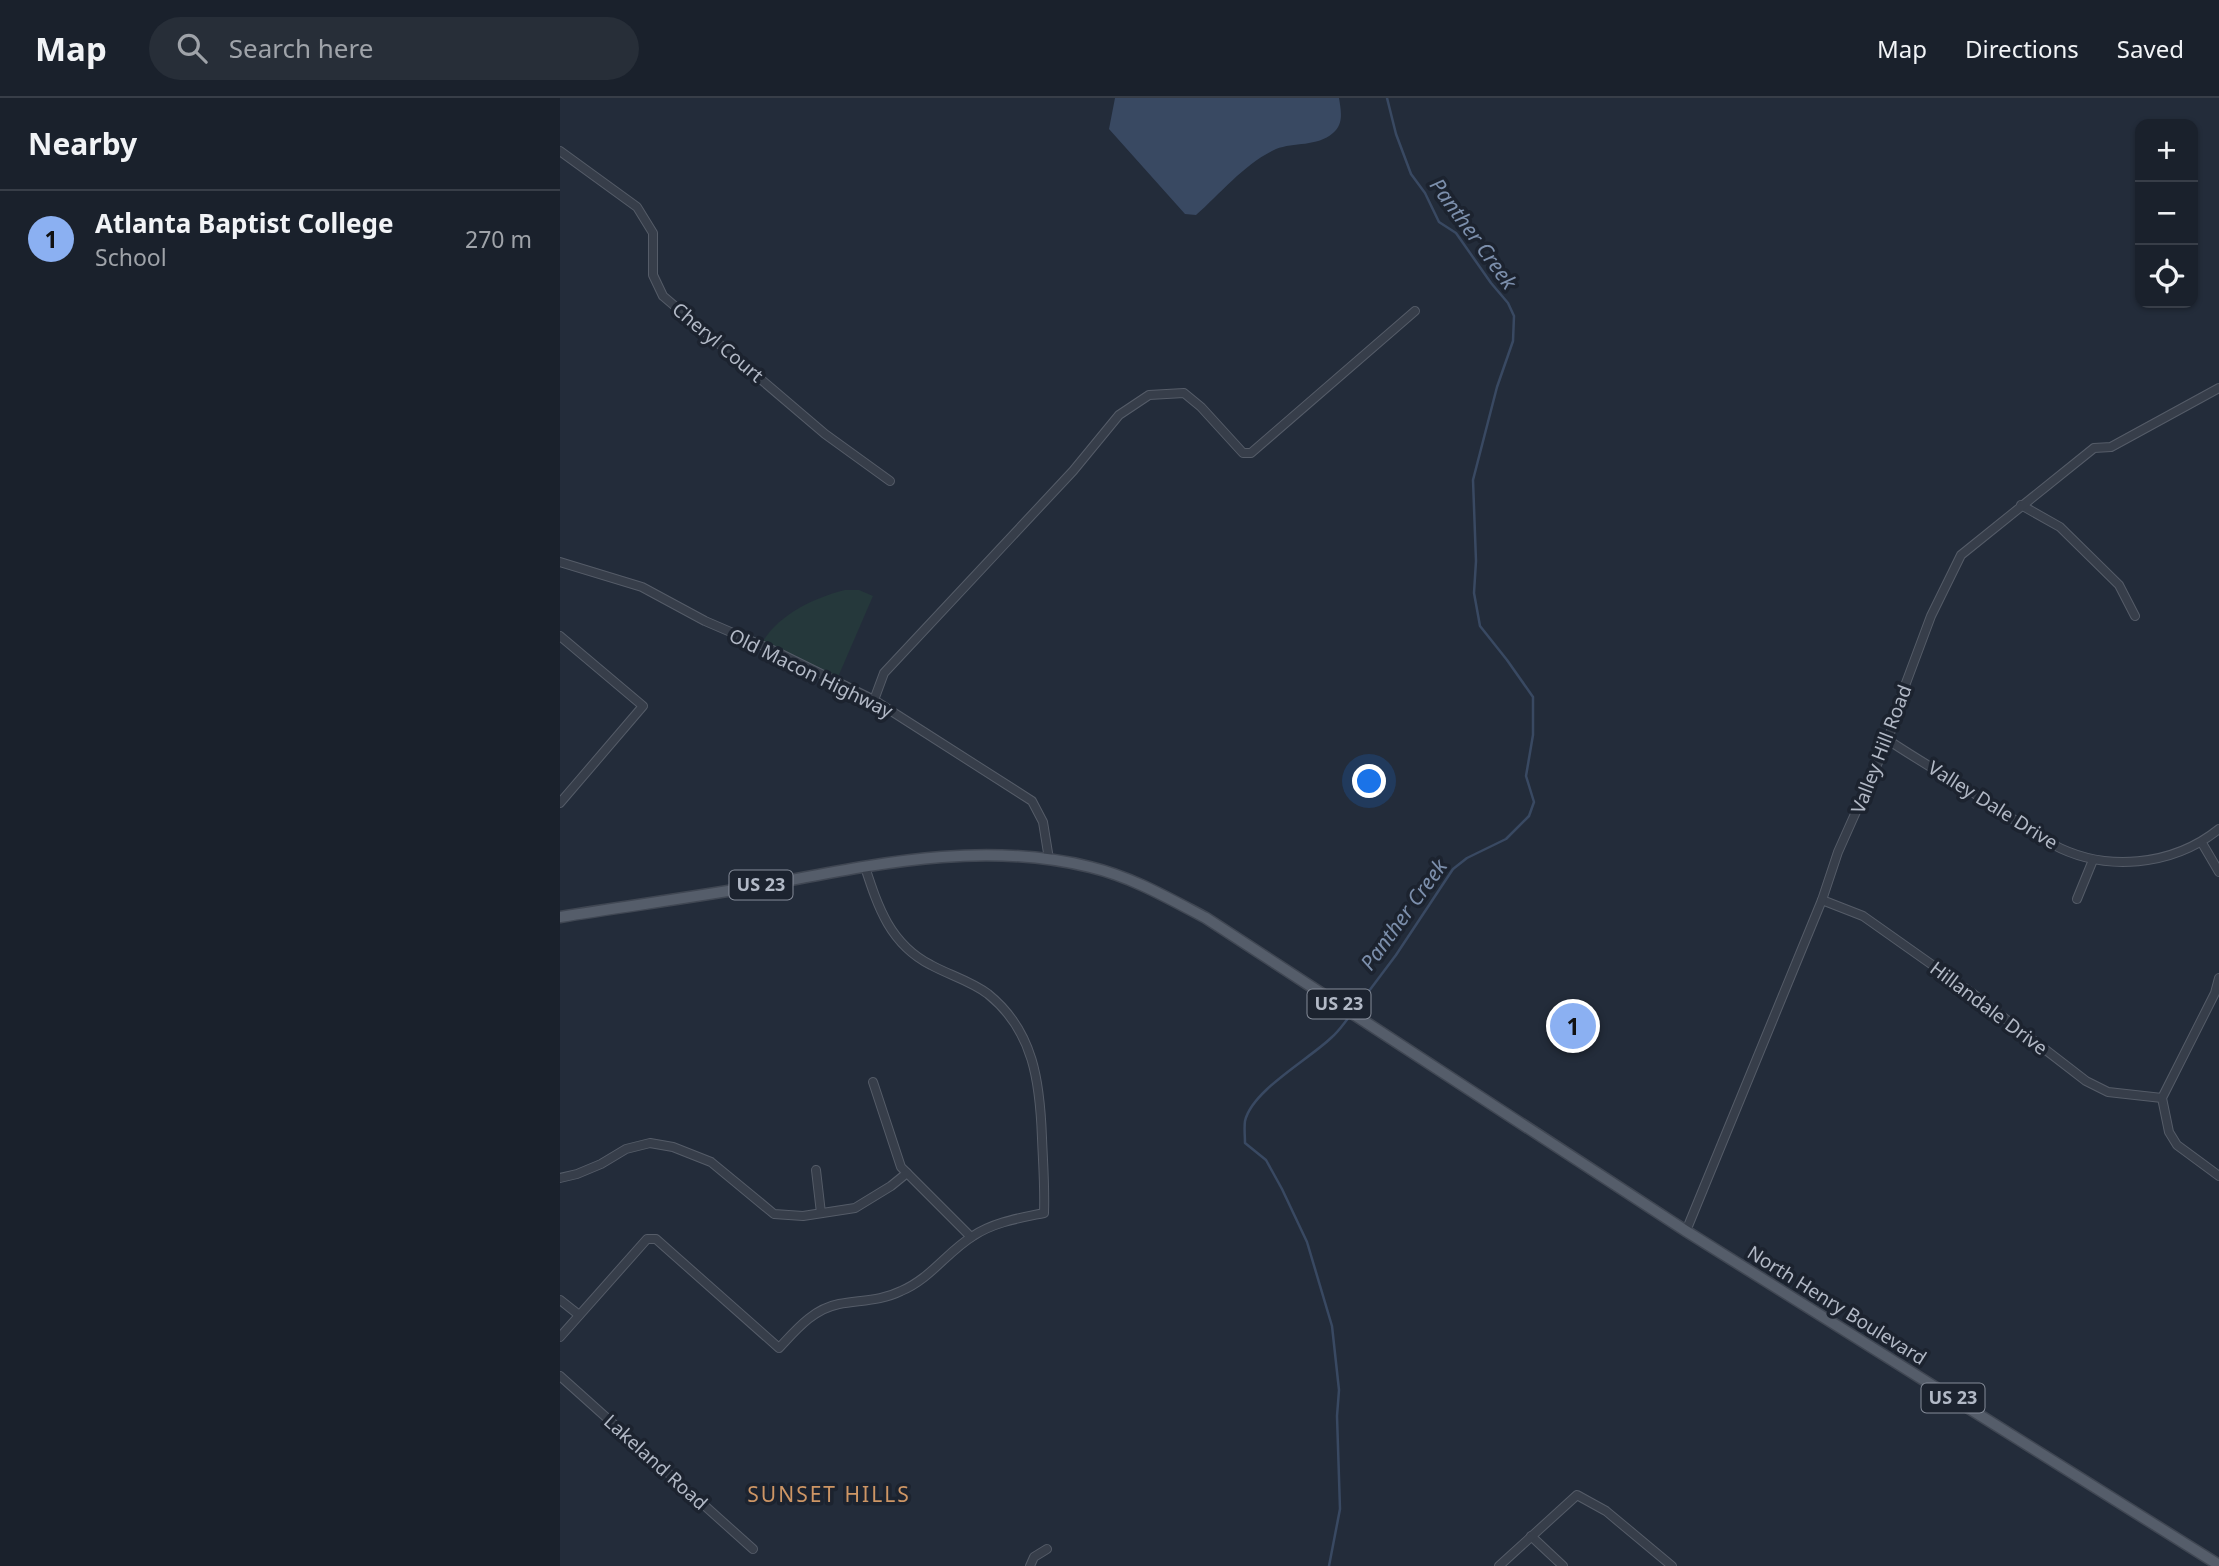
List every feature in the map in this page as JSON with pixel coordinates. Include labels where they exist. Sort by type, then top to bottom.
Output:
[{"type":"main road","name":"US 23","points":[[560,917],[865,867],[962,855],[1004,854],[1091,867],[1151,889],[1206,918],[1686,1231]]},
{"type":"main road","name":"North Henry Boulevard","points":[[1686,1231],[2219,1565]]},
{"type":"street","name":"Cheryl Court","points":[[560,151],[637,207],[653,233],[653,275],[663,296],[825,434],[890,481]]},
{"type":"street","points":[[874,700],[884,673],[1073,471],[1119,415],[1149,395],[1184,393],[1201,407],[1242,453],[1251,453],[1415,311]]},
{"type":"street","name":"Valley Hill Road","points":[[1686,1231],[1822,900],[1838,852],[1888,740],[1931,616],[1961,555],[2094,448],[2111,447],[2219,388]]},
{"type":"street","points":[[2021,505],[2060,527],[2119,585],[2135,616]]},
{"type":"street","name":"Old Macon Highway","points":[[560,562],[642,587],[705,621],[777,652],[874,700],[1032,802],[1043,822],[1049,859]]},
{"type":"street","points":[[560,636],[643,706],[560,803]]},
{"type":"street","name":"Valley Dale Drive","points":[[1888,740],[2054,845],[2093,860],[2144,862],[2202,843],[2219,829]]},
{"type":"street","points":[[2202,843],[2219,872]]},
{"type":"street","points":[[2077,899],[2093,860]]},
{"type":"street","points":[[560,1337],[647,1239],[656,1239],[779,1348],[816,1313],[839,1304],[870,1302],[901,1292],[920,1281],[971,1237],[1006,1221],[1044,1213],[1040,1093],[1028,1046],[1003,1007],[986,992],[913,954],[897,939],[880,911],[865,867]]},
{"type":"street","name":"Hillandale Drive","points":[[1822,900],[1863,916],[1972,993],[2087,1081],[2108,1092],[2162,1098]]},
{"type":"street","points":[[2219,978],[2215,993],[2162,1098],[2169,1132],[2177,1145],[2187,1155],[2219,1175]]},
{"type":"street","points":[[873,1082],[901,1167],[971,1237]]},
{"type":"street","points":[[560,1178],[600,1164],[626,1149],[650,1143],[673,1147],[711,1163],[774,1213],[803,1216],[855,1208],[907,1173]]},
{"type":"street","points":[[816,1170],[821,1213]]},
{"type":"street","points":[[560,1300],[579,1315]]},
{"type":"street","name":"Lakeland Road","points":[[560,1376],[752,1549]]},
{"type":"street","points":[[1499,1566],[1577,1495],[1606,1511],[1672,1566]]},
{"type":"street","points":[[1531,1536],[1563,1566]]},
{"type":"street","points":[[1030,1566],[1034,1557],[1047,1549]]},
{"type":"shaded area","points":[[845,590],[859,590],[873,596],[838,677],[763,641],[779,622],[799,608]]},
{"type":"water","points":[[1115,98],[1339,98],[1341,117],[1339,126],[1327,137],[1276,149],[1254,162],[1196,215],[1185,214],[1109,129]]},
{"type":"waterway","name":"Panther Creek","points":[[1354,1011],[1396,955],[1453,869],[1467,858],[1506,839],[1529,816],[1534,802],[1526,776],[1533,735],[1533,697],[1480,626],[1474,593],[1476,561],[1473,480],[1497,387],[1513,341],[1514,316],[1508,303],[1456,233],[1439,222],[1425,193],[1411,174],[1396,134],[1387,98]]},
{"type":"waterway","name":"Panther Creek","points":[[1329,1566],[1340,1509],[1337,1416],[1339,1390],[1332,1326],[1307,1242],[1266,1160],[1245,1143],[1245,1121],[1250,1109],[1270,1086],[1323,1045],[1350,1016]]},
{"type":"place","name":"Atlanta Baptist College","points":[[1573,1026]]},
{"type":"district","name":"SUNSET HILLS","points":[[829,1495]]}]
